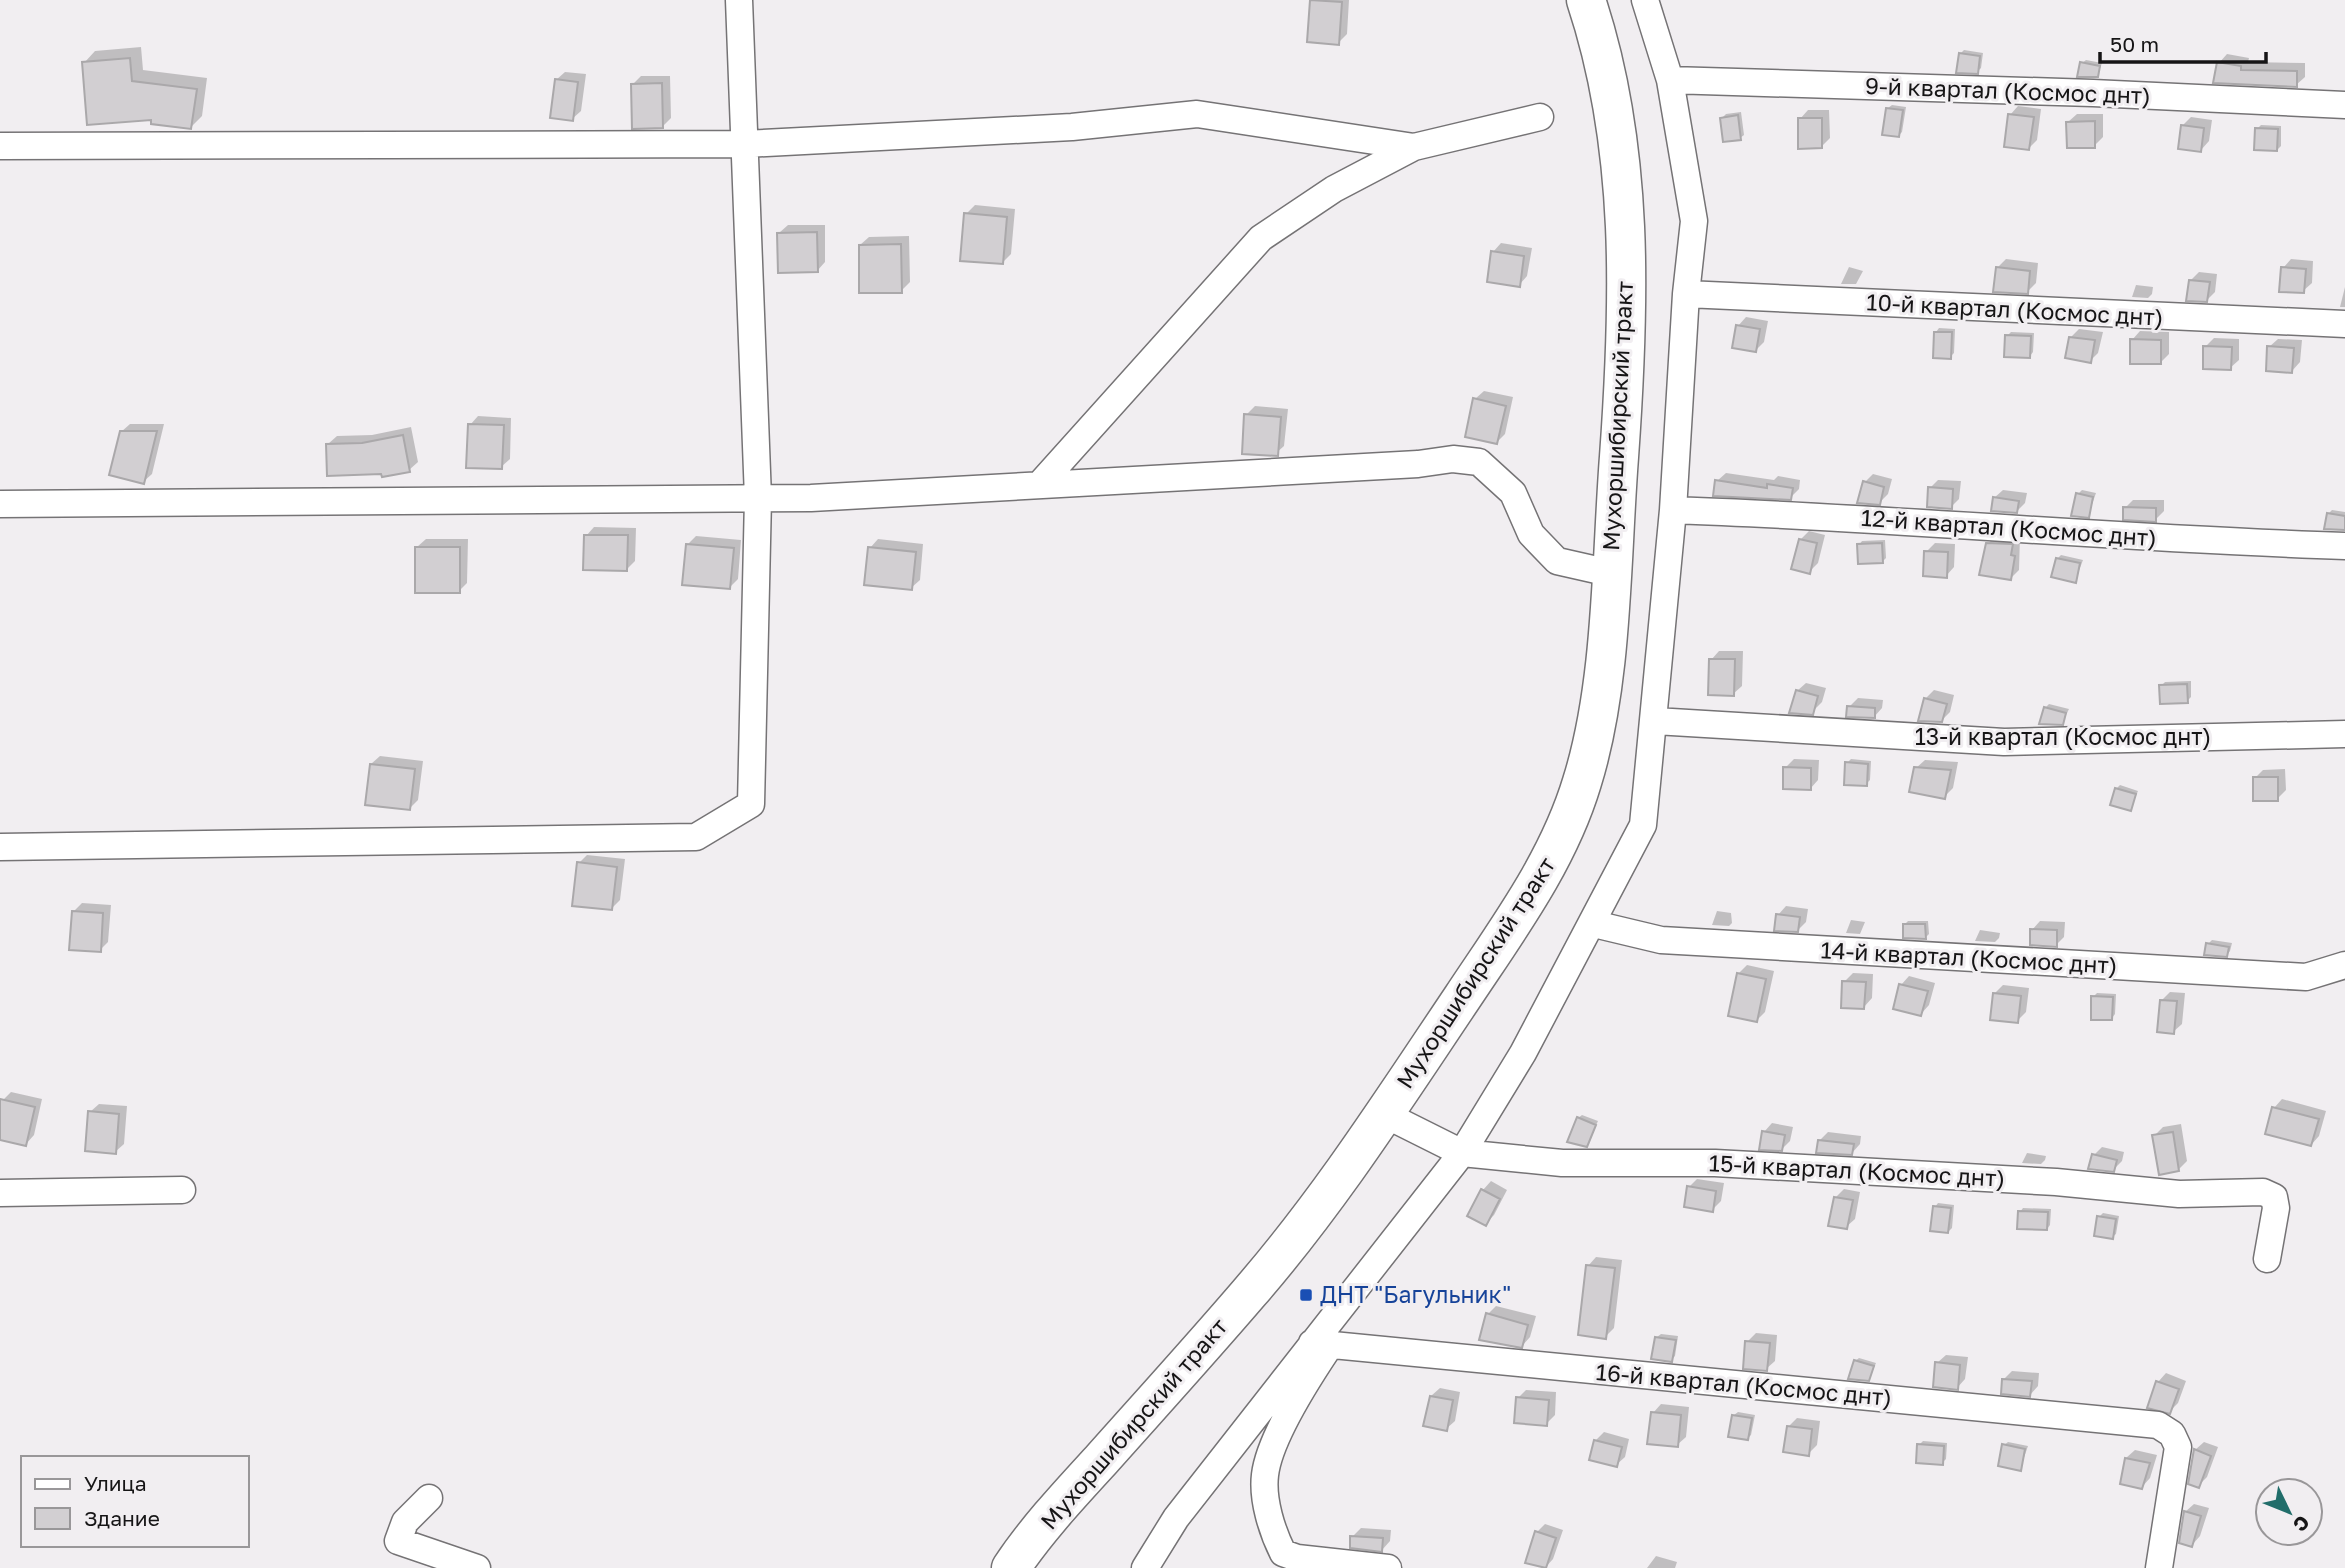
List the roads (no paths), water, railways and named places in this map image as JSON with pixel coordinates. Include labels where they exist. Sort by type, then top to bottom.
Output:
[{"type":"main road","name":"Мухоршибирский тракт","points":[[1011,1568],[1046,1523],[1298,1234],[1384,1114],[1512,923],[1557,848],[1571,814],[1598,714],[1622,408],[1625,216],[1621,160],[1610,92],[1586,0]]},
{"type":"street","points":[[0,847],[696,837],[751,804],[758,498],[739,0]]},
{"type":"street","points":[[1145,1568],[1176,1518],[1321,1344],[1462,1153],[1523,1053],[1594,924],[1643,825],[1655,721],[1673,510],[1686,294],[1695,221],[1671,80],[1645,0]]},
{"type":"street","name":"9-й квартал (Космос днт)","points":[[1671,80],[2080,92],[2345,105]]},
{"type":"street","points":[[0,146],[744,144],[1072,127],[1197,114],[1413,147]]},
{"type":"street","points":[[1041,483],[1261,238],[1334,189],[1413,147],[1540,117]]},
{"type":"street","name":"10-й квартал (Космос днт)","points":[[1686,294],[2345,324]]},
{"type":"street","points":[[0,504],[758,498],[1418,464],[1453,459],[1479,462],[1513,493],[1531,534],[1558,561],[1610,573]]},
{"type":"street","name":"12-й квартал (Космос днт)","points":[[1673,510],[1833,515],[2030,531],[2345,545]]},
{"type":"street","name":"13-й квартал (Космос днт)","points":[[1655,721],[2004,742],[2345,734]]},
{"type":"street","name":"14-й квартал (Космос днт)","points":[[1594,924],[1661,940],[1929,956],[2306,976],[2345,965]]},
{"type":"street","name":"15-й квартал (Космос днт)","points":[[1384,1114],[1462,1153],[1562,1163],[1715,1163],[2056,1182],[2179,1194],[2263,1192],[2274,1197],[2276,1208],[2267,1259]]},
{"type":"street","points":[[0,1193],[182,1190]]},
{"type":"street","points":[[1321,1344],[1280,1432],[1265,1475],[1268,1508],[1283,1553],[1388,1568]]},
{"type":"street","name":"16-й квартал (Космос днт)","points":[[1321,1344],[2158,1425],[2172,1434],[2178,1447],[2165,1565]]},
{"type":"street","points":[[429,1498],[405,1522],[398,1541],[477,1568]]},
{"type":"place","name":"ДНТ \"Багульник\"","points":[[1306,1295]]}]
